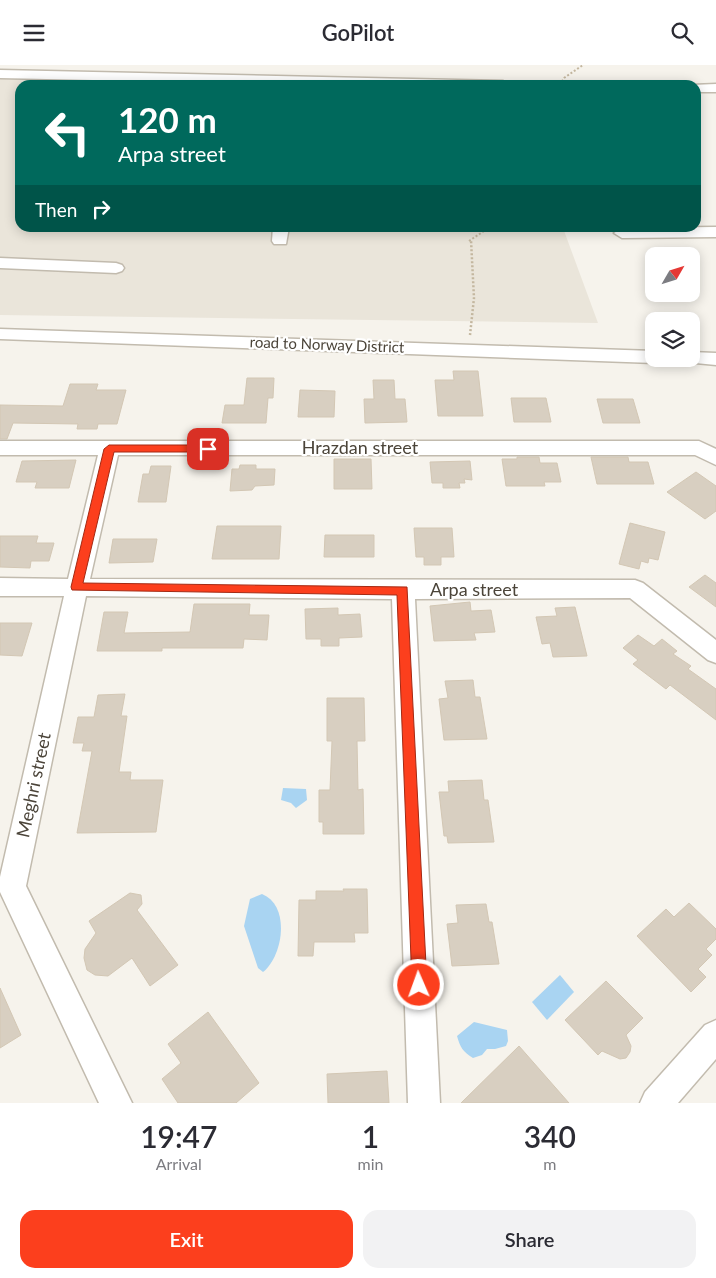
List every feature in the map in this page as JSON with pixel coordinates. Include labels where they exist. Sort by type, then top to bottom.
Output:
[{"type":"street","points":[[113,78],[125,65]]},
{"type":"street","points":[[0,74],[32,70],[113,78],[183,80]]},
{"type":"street","points":[[701,88],[716,88]]},
{"type":"street","points":[[622,233],[716,233]]},
{"type":"street","points":[[0,263],[116,268]]},
{"type":"street","name":"road to Norway District","points":[[0,334],[645,357]]},
{"type":"street","points":[[700,358],[716,359]]},
{"type":"street","name":"Hrazdan street","points":[[0,447],[109,449],[699,448],[716,458]]},
{"type":"street","name":"Meghri street","points":[[109,449],[76,587],[12,887],[116,1103]]},
{"type":"street","name":"Arpa street","points":[[0,587],[403,591],[635,589],[716,653]]},
{"type":"street","points":[[403,591],[424,1103]]},
{"type":"street","points":[[656,1103],[716,1036]]},
{"type":"path","points":[[563,80],[583,65]]},
{"type":"path","points":[[469,350],[474,299],[469,241],[482,232]]},
{"type":"shaded area","points":[[0,78],[60,80],[15,80],[15,232],[564,232],[598,323],[0,315]]},
{"type":"water","points":[[283,788],[306,789],[307,800],[296,808],[291,803],[281,800]]},
{"type":"water","points":[[262,894],[271,900],[277,909],[281,931],[275,955],[270,965],[263,972],[258,968],[244,926],[250,899]]},
{"type":"water","points":[[560,975],[574,992],[547,1020],[532,1002]]},
{"type":"water","points":[[474,1022],[507,1030],[508,1041],[506,1046],[487,1049],[482,1055],[473,1058],[470,1056],[462,1049],[457,1036]]},
{"type":"building","points":[[453,371],[478,371],[483,416],[438,416],[435,380],[454,380]]},
{"type":"building","points":[[247,378],[274,378],[273,398],[268,398],[266,423],[222,423],[225,405],[244,405]]},
{"type":"building","points":[[373,380],[394,380],[395,399],[405,399],[407,422],[365,423],[364,399],[374,399]]},
{"type":"building","points":[[70,384],[98,384],[96,390],[126,390],[117,424],[98,424],[97,429],[77,429],[78,424],[13,423],[7,439],[0,439],[0,405],[63,406]]},
{"type":"building","points":[[300,390],[335,391],[334,417],[298,417]]},
{"type":"building","points":[[511,398],[546,398],[551,422],[514,422]]},
{"type":"building","points":[[597,399],[633,399],[640,423],[603,423]]},
{"type":"building","points":[[517,457],[539,457],[540,463],[557,463],[561,482],[544,482],[545,486],[506,486],[502,459],[517,459]]},
{"type":"building","points":[[591,457],[628,457],[629,462],[648,462],[654,484],[597,484]]},
{"type":"building","points":[[334,459],[371,459],[372,489],[334,489]]},
{"type":"building","points":[[76,460],[69,488],[35,488],[37,482],[16,482],[22,461]]},
{"type":"building","points":[[470,461],[472,480],[464,479],[465,483],[459,483],[460,488],[443,488],[443,483],[432,483],[430,462]]},
{"type":"building","points":[[240,465],[256,465],[256,469],[275,469],[274,485],[255,486],[252,490],[230,491],[232,469],[239,469]]},
{"type":"building","points":[[151,466],[171,466],[166,502],[138,502],[143,474],[149,474]]},
{"type":"building","points":[[696,472],[716,486],[716,511],[705,519],[667,492]]},
{"type":"building","points":[[630,523],[665,532],[658,560],[649,558],[648,563],[641,561],[639,569],[619,564]]},
{"type":"building","points":[[217,526],[281,526],[279,559],[212,559]]},
{"type":"building","points":[[414,528],[452,528],[454,557],[441,557],[441,565],[424,565],[424,557],[416,557]]},
{"type":"building","points":[[325,535],[374,535],[374,557],[324,557]]},
{"type":"building","points":[[0,536],[38,536],[36,543],[54,543],[49,561],[31,561],[30,568],[0,567]]},
{"type":"building","points":[[113,539],[157,539],[153,562],[109,563]]},
{"type":"building","points":[[705,575],[716,583],[716,607],[689,587]]},
{"type":"building","points":[[470,602],[471,611],[491,610],[495,632],[474,633],[476,640],[434,641],[430,606]]},
{"type":"building","points":[[194,604],[250,604],[249,615],[269,615],[267,640],[244,639],[243,648],[162,648],[162,651],[97,651],[104,612],[128,612],[124,633],[190,632]]},
{"type":"building","points":[[575,607],[587,656],[553,657],[550,643],[542,644],[536,617],[557,616],[555,608]]},
{"type":"building","points":[[338,608],[338,615],[360,614],[362,637],[339,638],[339,646],[321,646],[321,639],[306,639],[305,609]]},
{"type":"building","points":[[0,623],[32,623],[22,656],[0,655]]},
{"type":"building","points":[[638,635],[654,646],[662,639],[677,651],[673,654],[691,666],[688,669],[716,689],[716,720],[670,685],[666,689],[633,664],[638,660],[623,648]]},
{"type":"building","points":[[473,680],[475,697],[480,697],[487,739],[444,740],[439,699],[448,698],[445,681]]},
{"type":"building","points":[[125,694],[121,716],[127,716],[119,772],[131,772],[130,780],[163,780],[156,832],[77,833],[92,751],[82,751],[84,743],[73,743],[78,717],[94,717],[98,695]]},
{"type":"building","points":[[327,698],[364,698],[365,741],[357,741],[358,790],[363,789],[364,834],[323,834],[323,822],[319,822],[319,790],[330,790],[332,741],[327,741]]},
{"type":"building","points":[[482,780],[484,800],[488,800],[494,842],[448,843],[447,836],[444,836],[439,792],[449,792],[448,781]]},
{"type":"building","points":[[343,889],[367,889],[368,933],[354,933],[355,942],[314,942],[313,956],[298,956],[299,900],[316,900],[316,891],[344,891]]},
{"type":"building","points":[[130,893],[141,895],[142,904],[137,910],[178,965],[150,986],[132,958],[108,976],[95,975],[87,970],[84,958],[85,949],[96,933],[89,921]]},
{"type":"building","points":[[689,903],[716,929],[716,939],[706,949],[712,955],[698,969],[706,977],[691,992],[637,936],[666,909],[674,917]]},
{"type":"building","points":[[486,904],[489,922],[492,922],[499,964],[452,966],[447,924],[458,923],[456,905]]},
{"type":"building","points":[[606,981],[643,1018],[626,1035],[631,1046],[626,1058],[620,1059],[602,1051],[598,1055],[565,1020]]},
{"type":"building","points":[[0,988],[21,1035],[0,1048]]},
{"type":"building","points":[[208,1012],[259,1083],[236,1103],[178,1103],[162,1079],[181,1063],[168,1044]]},
{"type":"building","points":[[519,1046],[569,1103],[461,1103]]},
{"type":"building","points":[[387,1071],[389,1103],[328,1103],[327,1074]]},
{"type":"route","points":[[208,449],[109,449],[76,587],[403,591],[419,985]]}]
